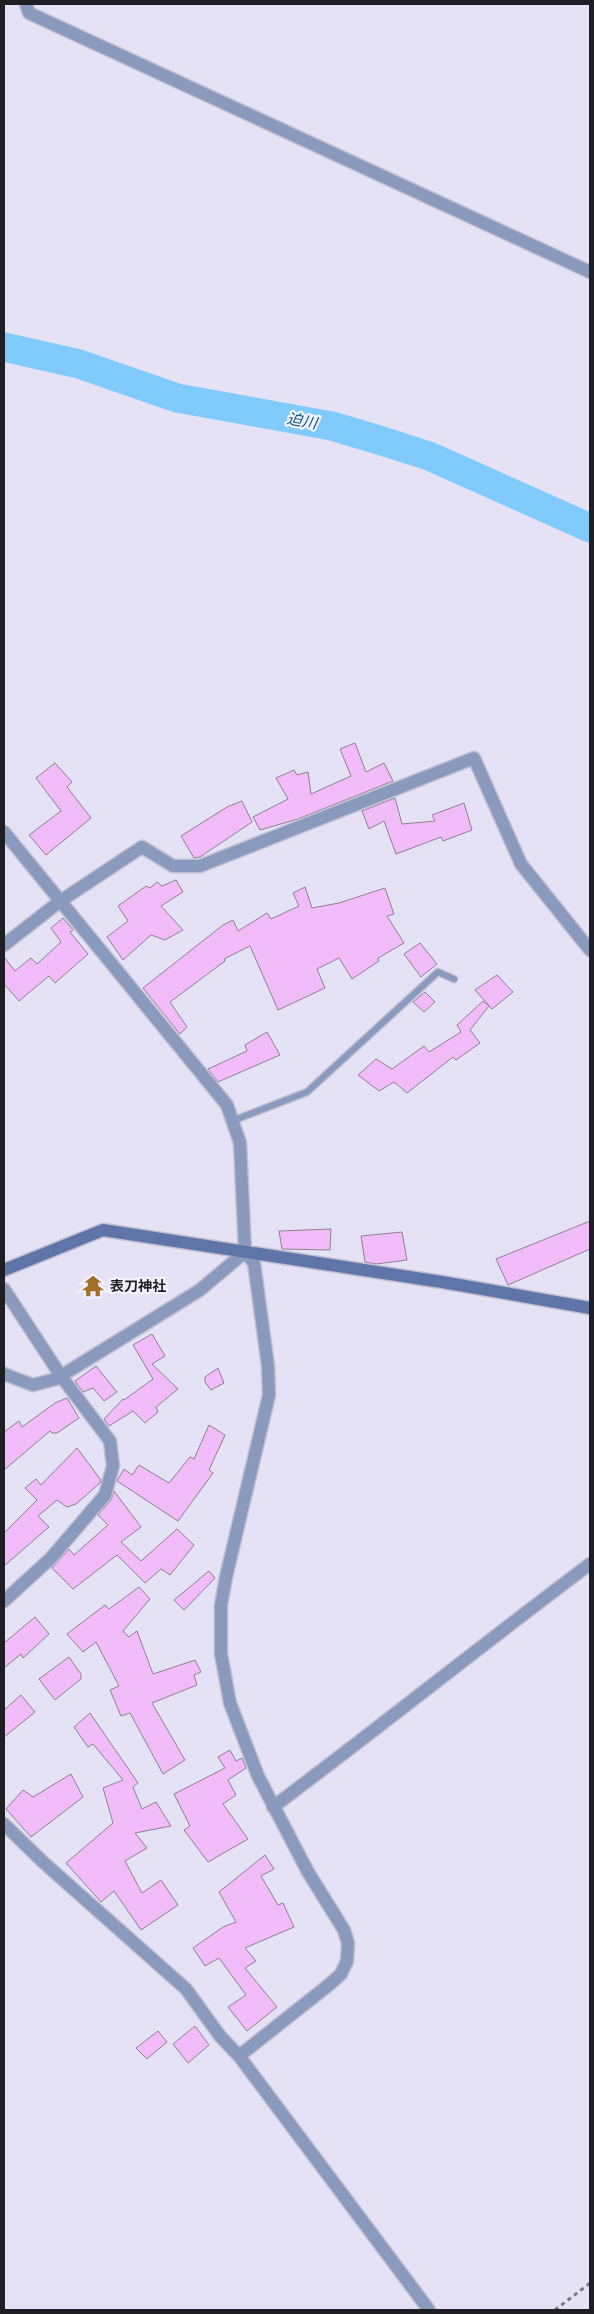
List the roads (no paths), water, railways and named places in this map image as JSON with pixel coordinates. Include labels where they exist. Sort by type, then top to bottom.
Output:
[{"type":"street","points":[[26,4],[29,14],[590,272]]},
{"type":"street","points":[[4,945],[59,902],[142,847],[173,866],[200,866],[474,758],[521,864],[590,950]]},
{"type":"street","points":[[4,832],[59,902],[227,1105],[240,1143],[245,1252],[254,1263],[268,1366],[269,1395],[226,1577],[221,1605],[221,1654],[230,1703],[258,1776],[308,1872],[344,1930],[349,1954],[340,1974],[335,1979],[239,2056]]},
{"type":"street","points":[[4,1270],[103,1230],[442,1282],[590,1308]]},
{"type":"street","points":[[4,1374],[33,1385],[56,1379],[200,1290],[245,1252]]},
{"type":"street","points":[[4,1289],[61,1376],[110,1441],[113,1466],[104,1495],[51,1558],[4,1601]]},
{"type":"street","points":[[273,1807],[382,1725],[474,1651],[590,1564]]},
{"type":"street","points":[[4,1824],[43,1862],[186,1989],[220,2036],[239,2056],[429,2310]]},
{"type":"lane","points":[[232,1120],[307,1092],[438,972],[454,979]]},
{"type":"waterway","name":"迫川","points":[[4,347],[79,364],[177,398],[332,426],[382,441],[429,456],[590,528]]},
{"type":"place","name":"表刀神社","points":[[93,1286]]}]
